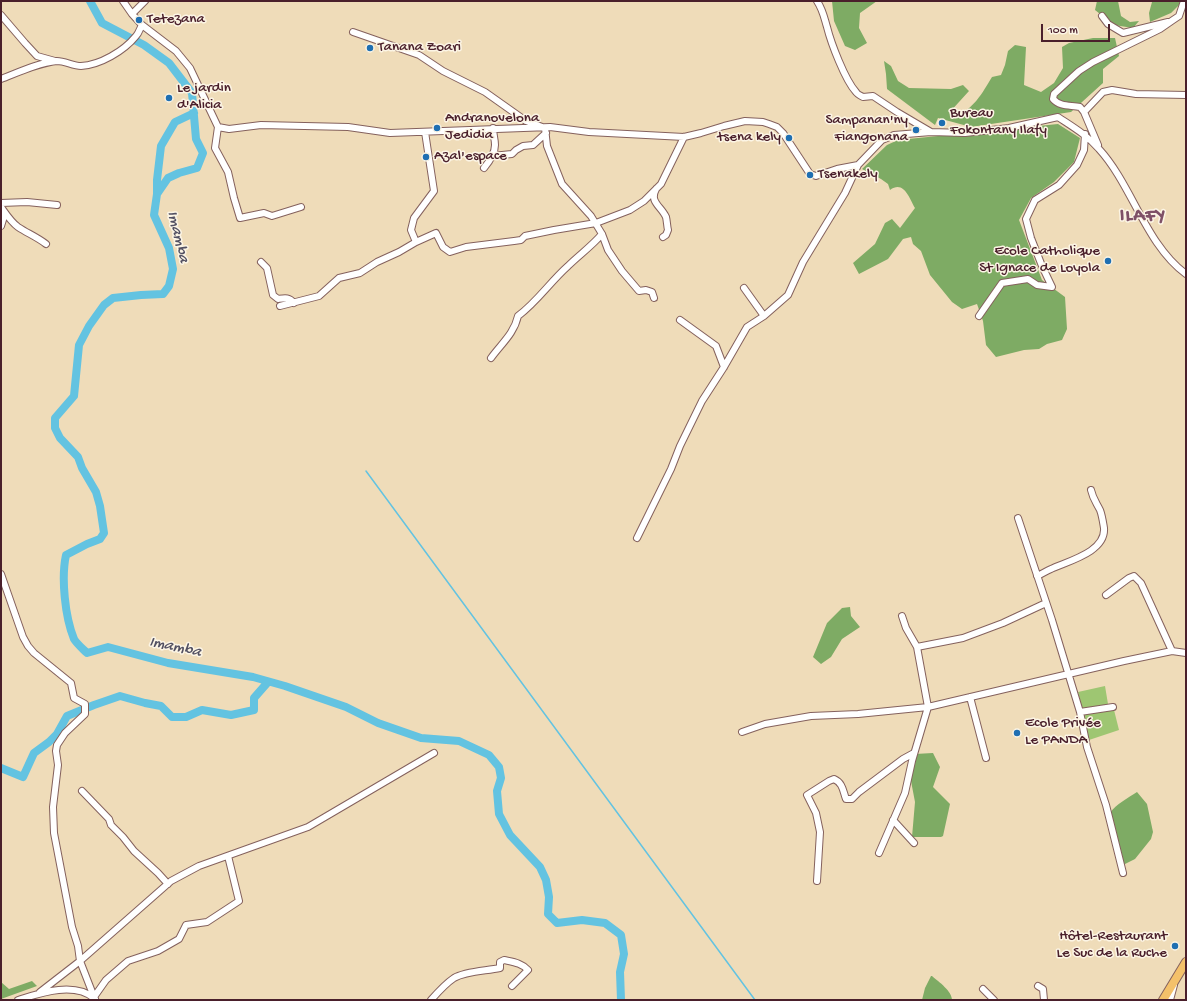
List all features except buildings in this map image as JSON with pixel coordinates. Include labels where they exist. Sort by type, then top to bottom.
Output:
[{"type":"main road","points":[[1163,1000],[1186,962]]},
{"type":"street","points":[[123,1],[142,25],[176,51],[190,68],[218,127],[215,148],[228,172],[240,218],[264,213],[272,216],[301,207]]},
{"type":"street","points":[[132,14],[145,1]]},
{"type":"street","points":[[817,1],[822,10],[835,51],[848,80],[856,92],[863,98],[873,96],[931,132]]},
{"type":"street","points":[[1100,149],[1084,112],[1080,107],[1065,106],[1057,103],[1053,99],[1054,94],[1079,71],[1093,62],[1160,29],[1179,16],[1184,5]]},
{"type":"street","points":[[1,15],[38,56],[79,66],[90,64],[114,55],[137,35],[142,25]]},
{"type":"street","points":[[1102,16],[1108,24],[1122,33],[1173,20]]},
{"type":"street","points":[[354,32],[419,55],[443,70],[485,92],[526,121],[545,130]]},
{"type":"street","points":[[1,79],[35,66],[57,61]]},
{"type":"street","points":[[1084,112],[1103,92],[1112,90],[1136,94],[1186,95]]},
{"type":"street","points":[[637,538],[701,403],[724,367],[746,327],[764,316],[788,295],[803,262],[845,193],[858,165],[882,140],[894,135],[931,132],[966,133],[1009,128],[1058,117],[1085,134],[1100,149],[1119,176],[1157,244],[1178,268],[1186,274]]},
{"type":"street","points":[[492,156],[512,154],[523,146],[533,145],[545,130],[550,127],[589,132],[684,137],[744,121],[763,122],[777,127],[783,133],[810,174],[816,176],[858,165]]},
{"type":"street","points":[[218,127],[229,129],[261,125],[348,127],[390,133],[493,128],[545,130]]},
{"type":"street","points":[[484,168],[494,151],[495,144],[493,128]]},
{"type":"street","points":[[545,130],[547,146],[562,184],[596,223],[608,250],[622,271],[639,291],[646,290],[652,292],[654,298]]},
{"type":"street","points":[[416,242],[411,230],[414,218],[434,191],[425,132]]},
{"type":"street","points":[[979,316],[1002,283],[1028,279],[1037,285],[1052,287],[1031,238],[1026,219],[1035,200],[1059,185],[1076,165],[1084,150],[1085,134]]},
{"type":"street","points":[[280,306],[319,296],[339,278],[360,273],[377,262],[436,233],[442,247],[450,252],[466,247],[521,240],[525,236],[596,223],[630,210],[644,201],[661,184],[684,137]]},
{"type":"street","points":[[657,187],[654,193],[654,200],[666,218],[668,230],[666,235],[663,237]]},
{"type":"street","points":[[1,203],[27,202],[57,205]]},
{"type":"street","points":[[1,207],[17,226],[46,244]]},
{"type":"street","points":[[1,226],[5,213]]},
{"type":"street","points":[[491,358],[512,333],[518,316],[529,308],[567,266],[602,234]]},
{"type":"street","points":[[261,262],[267,268],[273,295],[278,299],[291,299],[294,303]]},
{"type":"street","points":[[744,288],[764,316]]},
{"type":"street","points":[[680,320],[716,346],[724,367]]},
{"type":"street","points":[[1037,576],[1080,557],[1099,544],[1104,536],[1104,528],[1100,510],[1092,498],[1091,490]]},
{"type":"street","points":[[1018,518],[1069,674],[1080,712],[1087,747],[1106,804],[1123,873]]},
{"type":"street","points":[[1,574],[23,637],[28,646],[34,653],[71,683],[74,698],[85,704],[85,714],[65,733],[57,745],[56,751],[58,771],[53,807],[54,833],[72,927],[78,946],[80,960],[95,999]]},
{"type":"street","points":[[1106,595],[1129,578],[1134,576],[1138,579],[1172,651]]},
{"type":"street","points":[[917,647],[963,638],[1003,623],[1046,603]]},
{"type":"street","points":[[879,853],[905,792],[914,753],[928,708],[917,647],[906,628],[902,616]]},
{"type":"street","points":[[742,732],[765,724],[811,716],[858,714],[928,708],[1172,651],[1186,653]]},
{"type":"street","points":[[970,698],[986,758]]},
{"type":"street","points":[[1080,712],[1113,707]]},
{"type":"street","points":[[40,992],[80,960],[170,881],[199,866],[308,827],[434,753]]},
{"type":"street","points":[[817,881],[820,832],[816,813],[807,796],[834,779],[843,786],[843,792],[846,799],[852,799],[903,759],[914,753]]},
{"type":"street","points":[[82,791],[109,819],[111,825],[134,851],[168,884]]},
{"type":"street","points":[[894,820],[914,843]]},
{"type":"street","points":[[95,999],[106,980],[128,961],[158,951],[179,939],[186,925],[207,922],[239,901],[228,856]]},
{"type":"street","points":[[431,1000],[444,985],[454,978],[466,974],[500,968],[500,962],[504,960],[524,966],[528,970],[512,986]]},
{"type":"street","points":[[1170,1000],[1175,980]]},
{"type":"street","points":[[1038,986],[1042,989],[1044,1000]]},
{"type":"street","points":[[983,988],[994,1000]]},
{"type":"street","points":[[18,1000],[40,992],[57,990],[73,990],[87,993],[95,999]]},
{"type":"green space","points":[[832,1],[877,1],[860,13],[859,28],[867,43],[855,50],[845,46],[834,21]]},
{"type":"green space","points":[[1097,1],[1118,1],[1121,16],[1130,22],[1139,21],[1133,28],[1114,25],[1095,10]]},
{"type":"green space","points":[[1151,1],[1183,1],[1171,13],[1150,22],[1149,13]]},
{"type":"green space","points":[[1093,38],[1115,38],[1119,56],[1103,69],[1103,83],[1071,112],[971,127],[938,118],[935,125],[887,89],[884,61],[891,66],[898,81],[909,88],[951,89],[963,85],[969,91],[949,113],[954,116],[972,106],[992,77],[1001,75],[1008,51],[1015,45],[1026,47],[1024,85],[1041,92],[1054,83],[1063,68],[1062,47],[1069,43]]},
{"type":"green space","points":[[1058,124],[1080,138],[1074,162],[1054,182],[1031,198],[1019,220],[1042,280],[1065,297],[1067,329],[1062,340],[1047,344],[1039,349],[1024,350],[996,357],[986,345],[983,321],[977,304],[962,309],[952,302],[930,275],[921,251],[913,244],[911,237],[903,239],[888,259],[859,274],[853,263],[875,244],[885,223],[892,219],[900,228],[915,208],[906,192],[902,189],[895,187],[890,190],[888,184],[862,169],[887,145],[898,140]]},
{"type":"green space","points":[[850,607],[851,616],[860,627],[842,639],[831,657],[821,664],[813,657],[827,623],[842,608]]},
{"type":"green space","points":[[1105,686],[1109,710],[1114,710],[1119,730],[1089,740],[1078,692]]},
{"type":"green space","points":[[933,753],[940,767],[933,787],[950,804],[943,836],[912,837],[915,802],[911,781],[915,754]]},
{"type":"green space","points":[[1137,792],[1147,804],[1153,832],[1151,839],[1135,859],[1121,866],[1110,813],[1119,804]]},
{"type":"green space","points":[[931,976],[948,990],[952,1000],[922,1000],[925,988]]},
{"type":"green space","points":[[32,981],[37,986],[1,999],[1,982],[9,989]]},
{"type":"waterway","name":"Imamba","points":[[90,1],[102,23],[144,45],[169,63],[192,93],[196,139],[203,153],[197,168],[168,178],[157,194],[154,215],[169,248],[173,269],[169,286],[163,294],[113,298],[104,305],[89,326],[79,345],[74,396],[55,418],[55,428],[60,438],[78,457],[82,468],[96,492],[100,506],[104,533],[100,539],[66,555],[64,575],[66,609],[74,639],[87,653],[108,647],[168,663],[253,677],[285,686],[346,707],[378,723],[421,738],[459,741],[489,755],[499,767],[501,778],[497,791],[499,814],[510,835],[540,867],[546,880],[549,897],[548,914],[557,923],[582,920],[605,923],[621,935],[624,954],[620,972],[621,1000]]},
{"type":"waterway","name":"Imamba","points":[[157,194],[161,146],[175,122],[194,113]]},
{"type":"waterway","points":[[366,471],[755,1000]]},
{"type":"waterway","points":[[1,768],[23,777],[34,753],[57,734],[67,716],[120,696],[161,706],[172,717],[186,717],[202,710],[231,715],[254,710],[254,698],[268,682]]},
{"type":"place","name":"Tetezana","points":[[139,20]]},
{"type":"place","name":"Tanana Zoari","points":[[370,48]]},
{"type":"place","name":"Le jardin d'Alicia","points":[[169,98]]},
{"type":"place","name":"Bureau Fokontany Ilafy","points":[[942,123]]},
{"type":"place","name":"Andranovelona Jedidia","points":[[437,128]]},
{"type":"place","name":"Sampanan'ny Fiangonana","points":[[916,130]]},
{"type":"place","name":"tsena kely","points":[[789,138]]},
{"type":"place","name":"Azal'espace","points":[[426,157]]},
{"type":"place","name":"Tsenakely","points":[[810,175]]},
{"type":"place","name":"Ecole Catholique St Ignace de Loyola","points":[[1108,261]]},
{"type":"place","name":"Ecole Privée Le PANDA","points":[[1017,733]]},
{"type":"place","name":"Hôtel-Restaurant Le Suc de la Ruche","points":[[1175,946]]},
{"type":"district","name":"ILAFY","points":[[1143,217]]}]
